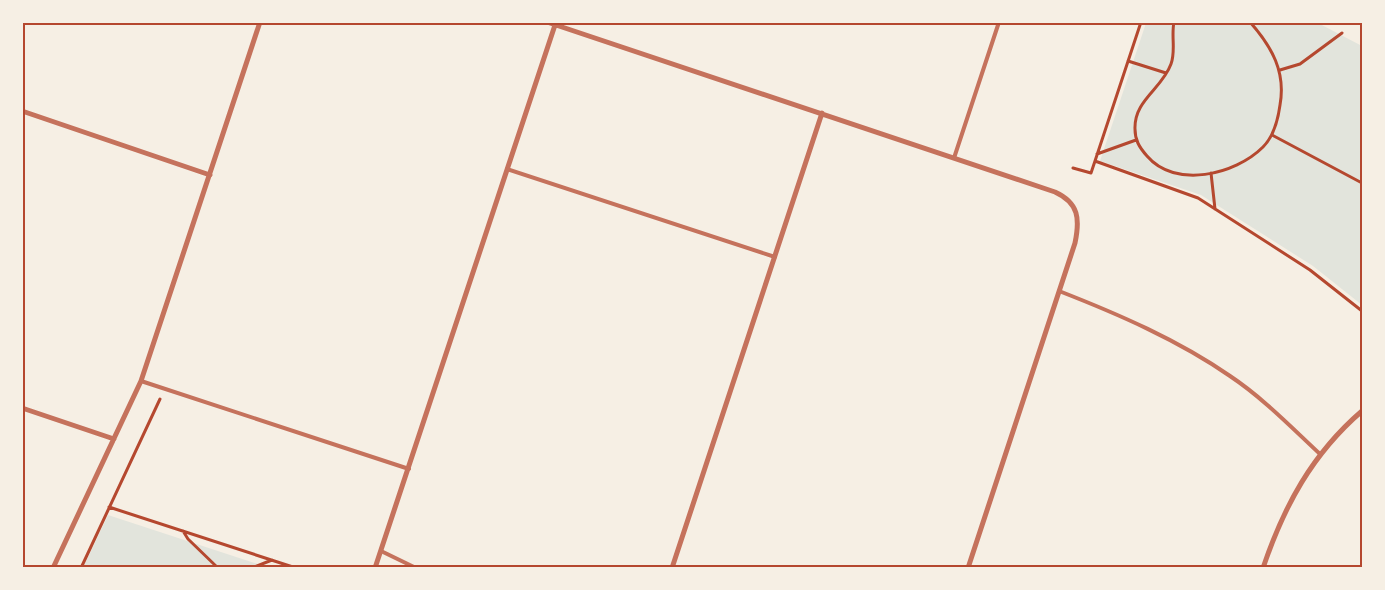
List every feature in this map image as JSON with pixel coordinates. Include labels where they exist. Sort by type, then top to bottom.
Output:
[{"type":"street","points":[[53,568],[141,381],[260,22]]},
{"type":"street","points":[[547,22],[1055,192],[1072,204],[1076,210],[1078,227],[1059,291],[968,568]]},
{"type":"street","points":[[375,568],[555,25]]},
{"type":"street","points":[[22,111],[210,175]]},
{"type":"street","points":[[672,568],[822,113]]},
{"type":"street","points":[[22,408],[114,439]]},
{"type":"street","points":[[1263,568],[1286,508],[1298,485],[1320,454],[1362,411]]},
{"type":"lane","points":[[954,158],[999,22]]},
{"type":"lane","points":[[507,169],[775,257]]},
{"type":"lane","points":[[1059,291],[1173,341],[1230,376],[1270,407],[1320,454]]},
{"type":"lane","points":[[141,381],[409,469]]},
{"type":"lane","points":[[381,551],[416,568]]},
{"type":"path","points":[[1073,168],[1091,173],[1141,22]]},
{"type":"path","points":[[1174,22],[1173,51],[1166,73],[1162,81],[1143,101],[1139,108],[1135,127],[1136,140],[1150,160],[1169,173],[1181,175],[1211,173],[1241,162],[1263,147],[1272,135],[1278,120],[1282,92],[1280,70],[1270,48],[1250,22]]},
{"type":"path","points":[[1280,70],[1300,64],[1342,33]]},
{"type":"path","points":[[1128,61],[1166,73]]},
{"type":"path","points":[[1272,135],[1362,183]]},
{"type":"path","points":[[1097,154],[1136,140]]},
{"type":"path","points":[[1094,162],[1198,198],[1310,270],[1362,311]]},
{"type":"path","points":[[1211,173],[1215,209]]},
{"type":"path","points":[[81,568],[164,390]]},
{"type":"path","points":[[109,507],[296,568]]},
{"type":"path","points":[[183,530],[188,540],[218,568]]},
{"type":"path","points":[[252,568],[273,560]]},
{"type":"shaded area","points":[[1146,23],[1318,23],[1362,46],[1362,305],[1313,266],[1201,195],[1100,161]]},
{"type":"shaded area","points":[[108,515],[267,567],[83,568]]}]
